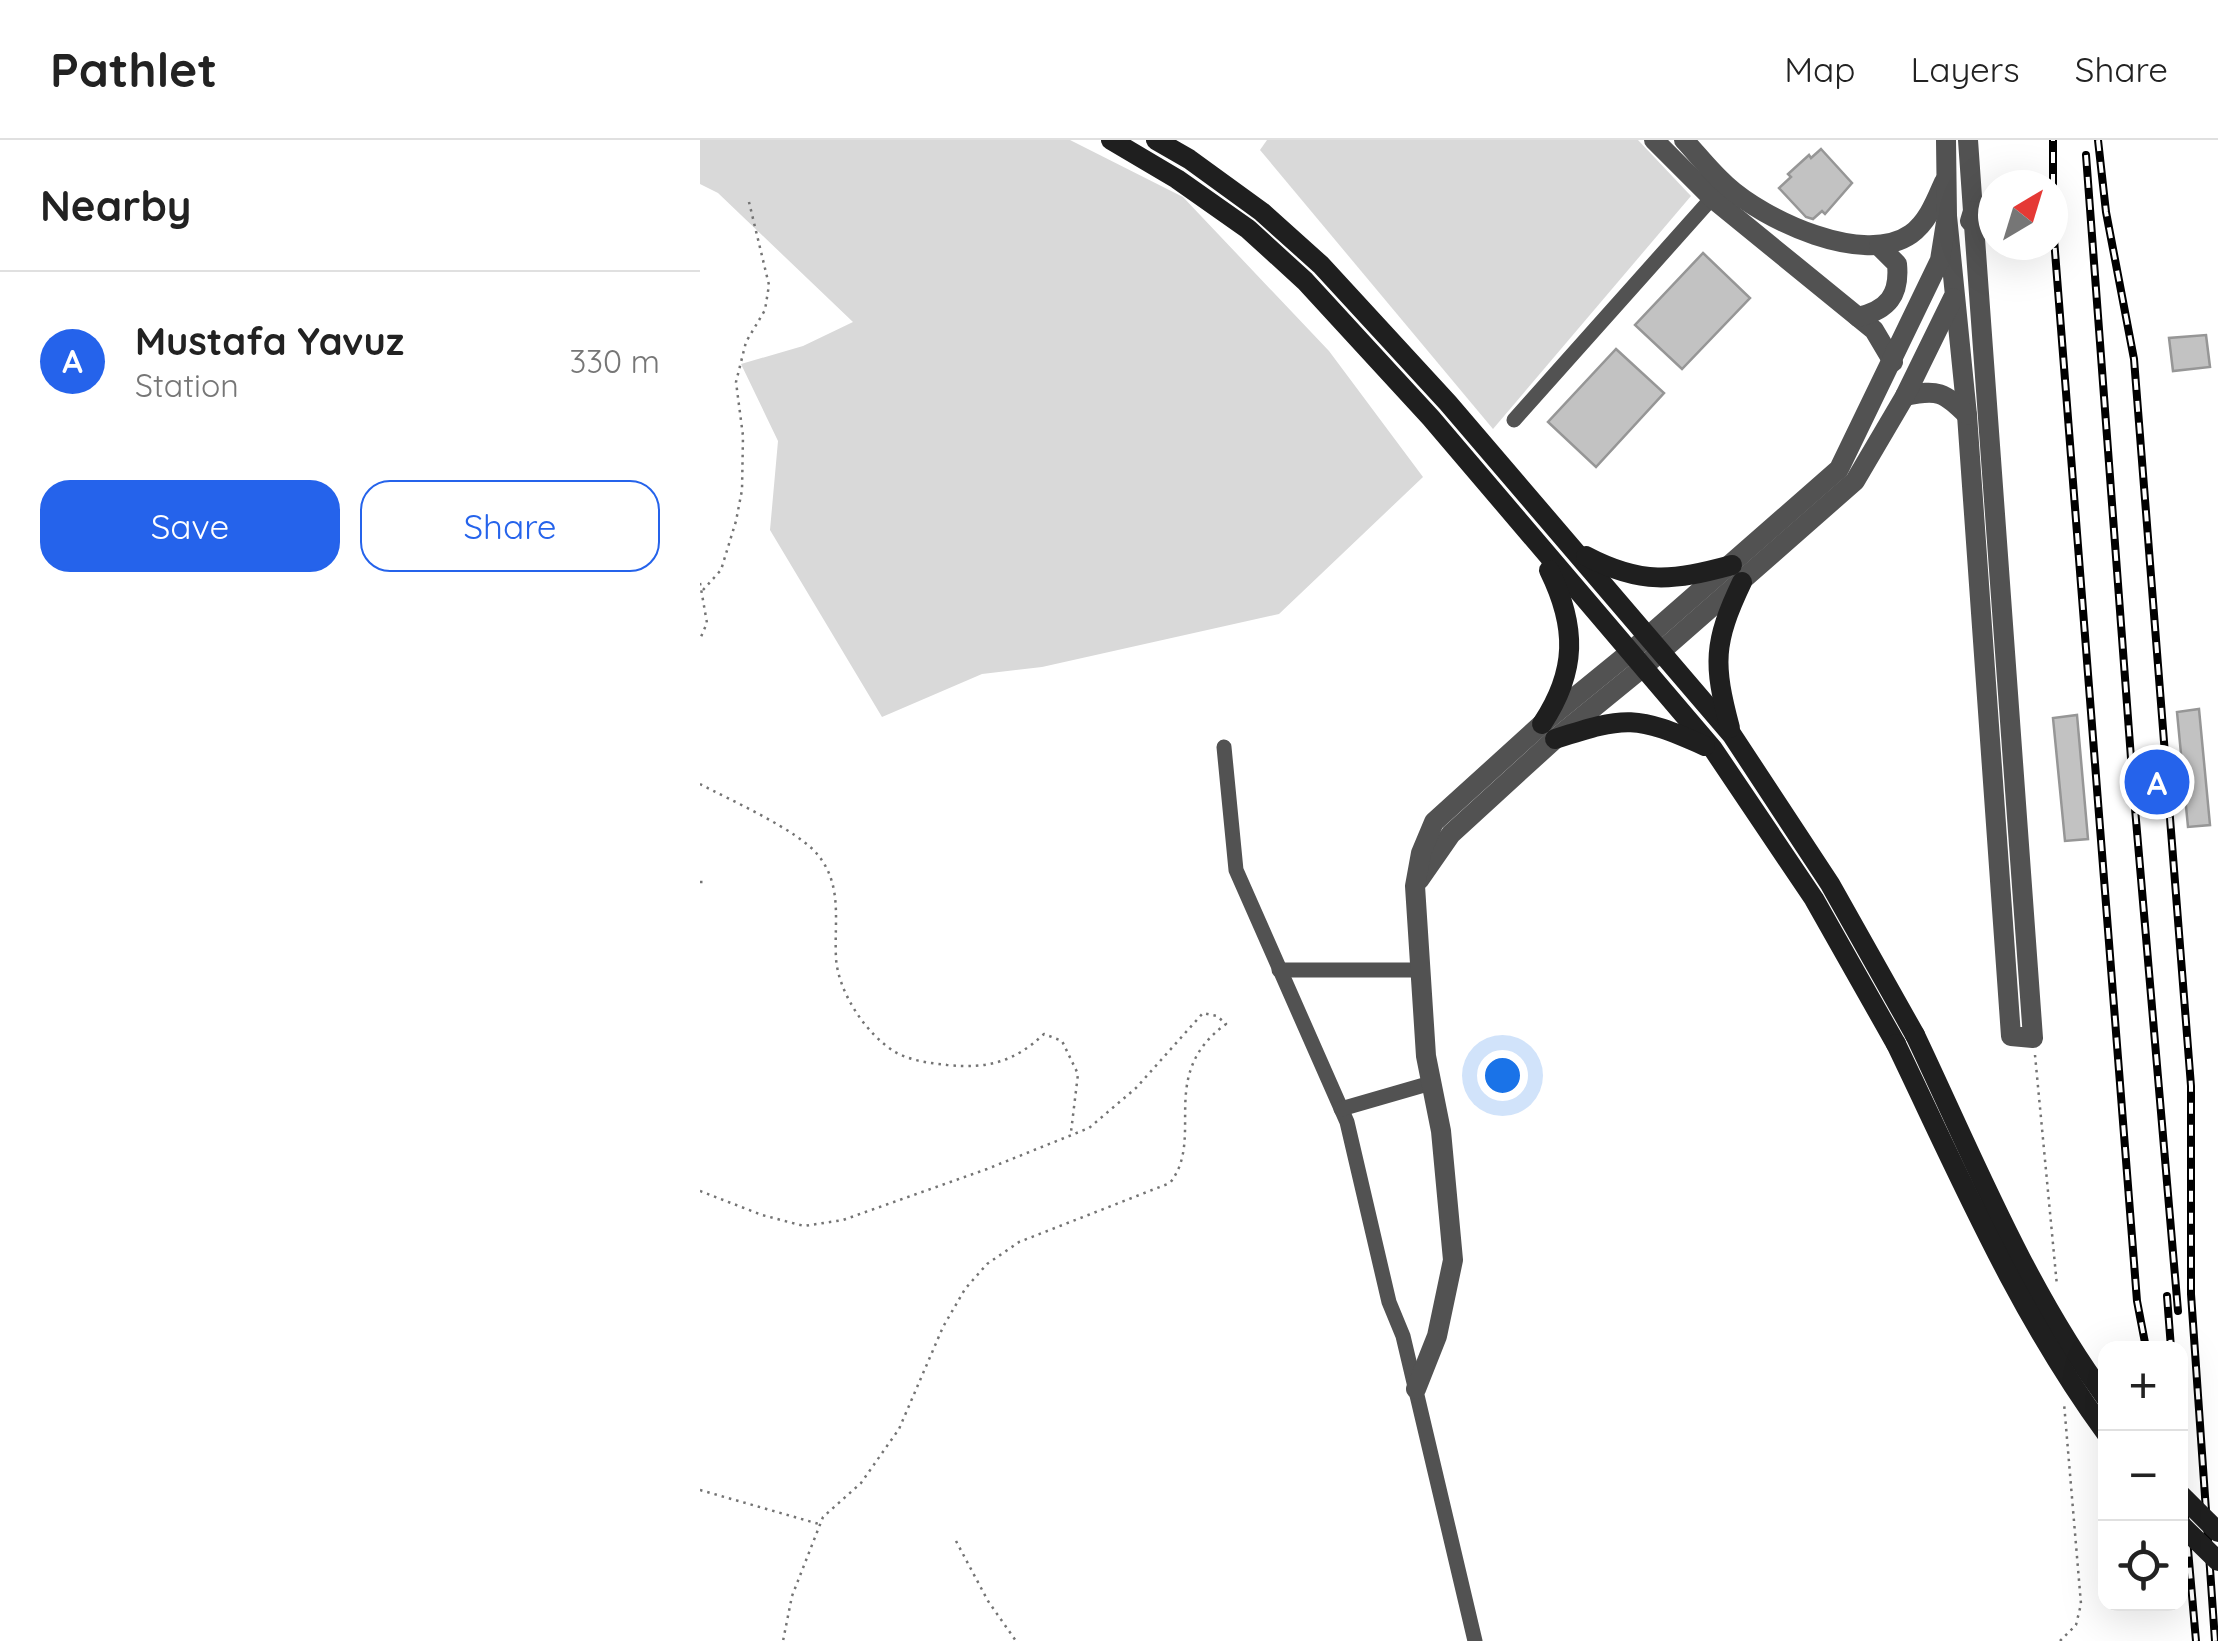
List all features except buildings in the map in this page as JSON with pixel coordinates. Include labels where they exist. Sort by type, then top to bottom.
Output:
[{"type":"main road","points":[[1111,140],[1234,219],[1305,281],[1432,418],[1714,749],[1905,1040],[2027,1269],[2098,1385]]},
{"type":"main road","points":[[1156,140],[1262,212],[1321,264],[1448,403],[1732,735],[1830,884],[1905,1040],[2009,1279],[2070,1384],[2105,1431]]},
{"type":"main road","points":[[1536,542],[1565,602],[1570,646],[1566,678],[1548,731],[1612,721],[1644,722],[1714,749]]},
{"type":"main road","points":[[1573,549],[1614,571],[1651,580],[1737,574],[1719,644],[1718,682],[1732,735]]},
{"type":"main road","points":[[2188,1502],[2218,1532]]},
{"type":"main road","points":[[2188,1532],[2218,1561]]},
{"type":"street","points":[[1654,140],[1712,198],[1874,330],[1893,362]]},
{"type":"street","points":[[1684,140],[1728,187],[1770,216],[1837,242],[1879,246],[1911,234],[1932,210],[1948,176]]},
{"type":"street","points":[[1946,140],[1947,216],[1967,416],[2011,1036],[2033,1038],[1968,140]]},
{"type":"street","points":[[1514,420],[1712,198]]},
{"type":"street","points":[[1416,1388],[1437,1336],[1453,1260],[1441,1132],[1426,1056],[1415,886],[1451,834],[1548,731],[1855,481],[1905,396],[1953,297],[1973,211]]},
{"type":"street","points":[[1737,574],[1839,469],[1940,260],[1947,216]]},
{"type":"street","points":[[1858,317],[1879,312],[1890,302],[1899,283],[1897,264],[1879,246]]},
{"type":"street","points":[[1905,396],[1930,391],[1949,397],[1967,416]]},
{"type":"street","points":[[1224,747],[1236,870],[1347,1122],[1389,1302],[1403,1336],[1416,1388],[1475,1641]]},
{"type":"street","points":[[1279,970],[1421,970]]},
{"type":"street","points":[[1341,1109],[1432,1083]]},
{"type":"path","points":[[703,590],[721,570],[736,520],[742,490],[743,436],[736,382],[746,342],[766,310],[769,285],[749,202]]},
{"type":"path","points":[[700,583],[708,624],[700,639]]},
{"type":"path","points":[[700,784],[767,818],[817,853],[836,888],[836,962],[846,995],[878,1039],[898,1054],[924,1062],[988,1067],[1007,1062],[1044,1034],[1062,1041],[1078,1074],[1071,1134]]},
{"type":"path","points":[[700,1191],[804,1226],[842,1220],[1089,1128],[1136,1088],[1203,1013],[1217,1016],[1226,1024],[1202,1046],[1190,1067],[1183,1148],[1178,1173],[1170,1183],[1019,1242],[987,1264],[966,1289],[943,1327],[900,1430],[860,1483],[823,1517],[792,1596],[783,1641]]},
{"type":"path","points":[[700,1490],[820,1524]]},
{"type":"path","points":[[956,1540],[988,1601],[1016,1641]]},
{"type":"shaded area","points":[[700,140],[1070,140],[1183,197],[1329,351],[1423,477],[1279,614],[1042,667],[982,674],[882,717],[770,530],[778,441],[741,364],[803,346],[853,322],[718,193],[700,184]]},
{"type":"shaded area","points":[[1267,140],[1638,140],[1691,196],[1493,429],[1260,150]]},
{"type":"railway","points":[[2053,140],[2053,170]]},
{"type":"railway","points":[[2098,140],[2106,212],[2134,359],[2191,1086],[2191,1294],[2215,1641]]},
{"type":"railway","points":[[2086,155],[2133,785],[2178,1311]]},
{"type":"railway","points":[[2056,260],[2137,1301],[2145,1341]]},
{"type":"railway","points":[[2167,1296],[2170,1341]]},
{"type":"railway","points":[[2186,1521],[2196,1641]]},
{"type":"place","name":"Mustafa Yavuz","points":[[2157,782]]}]
